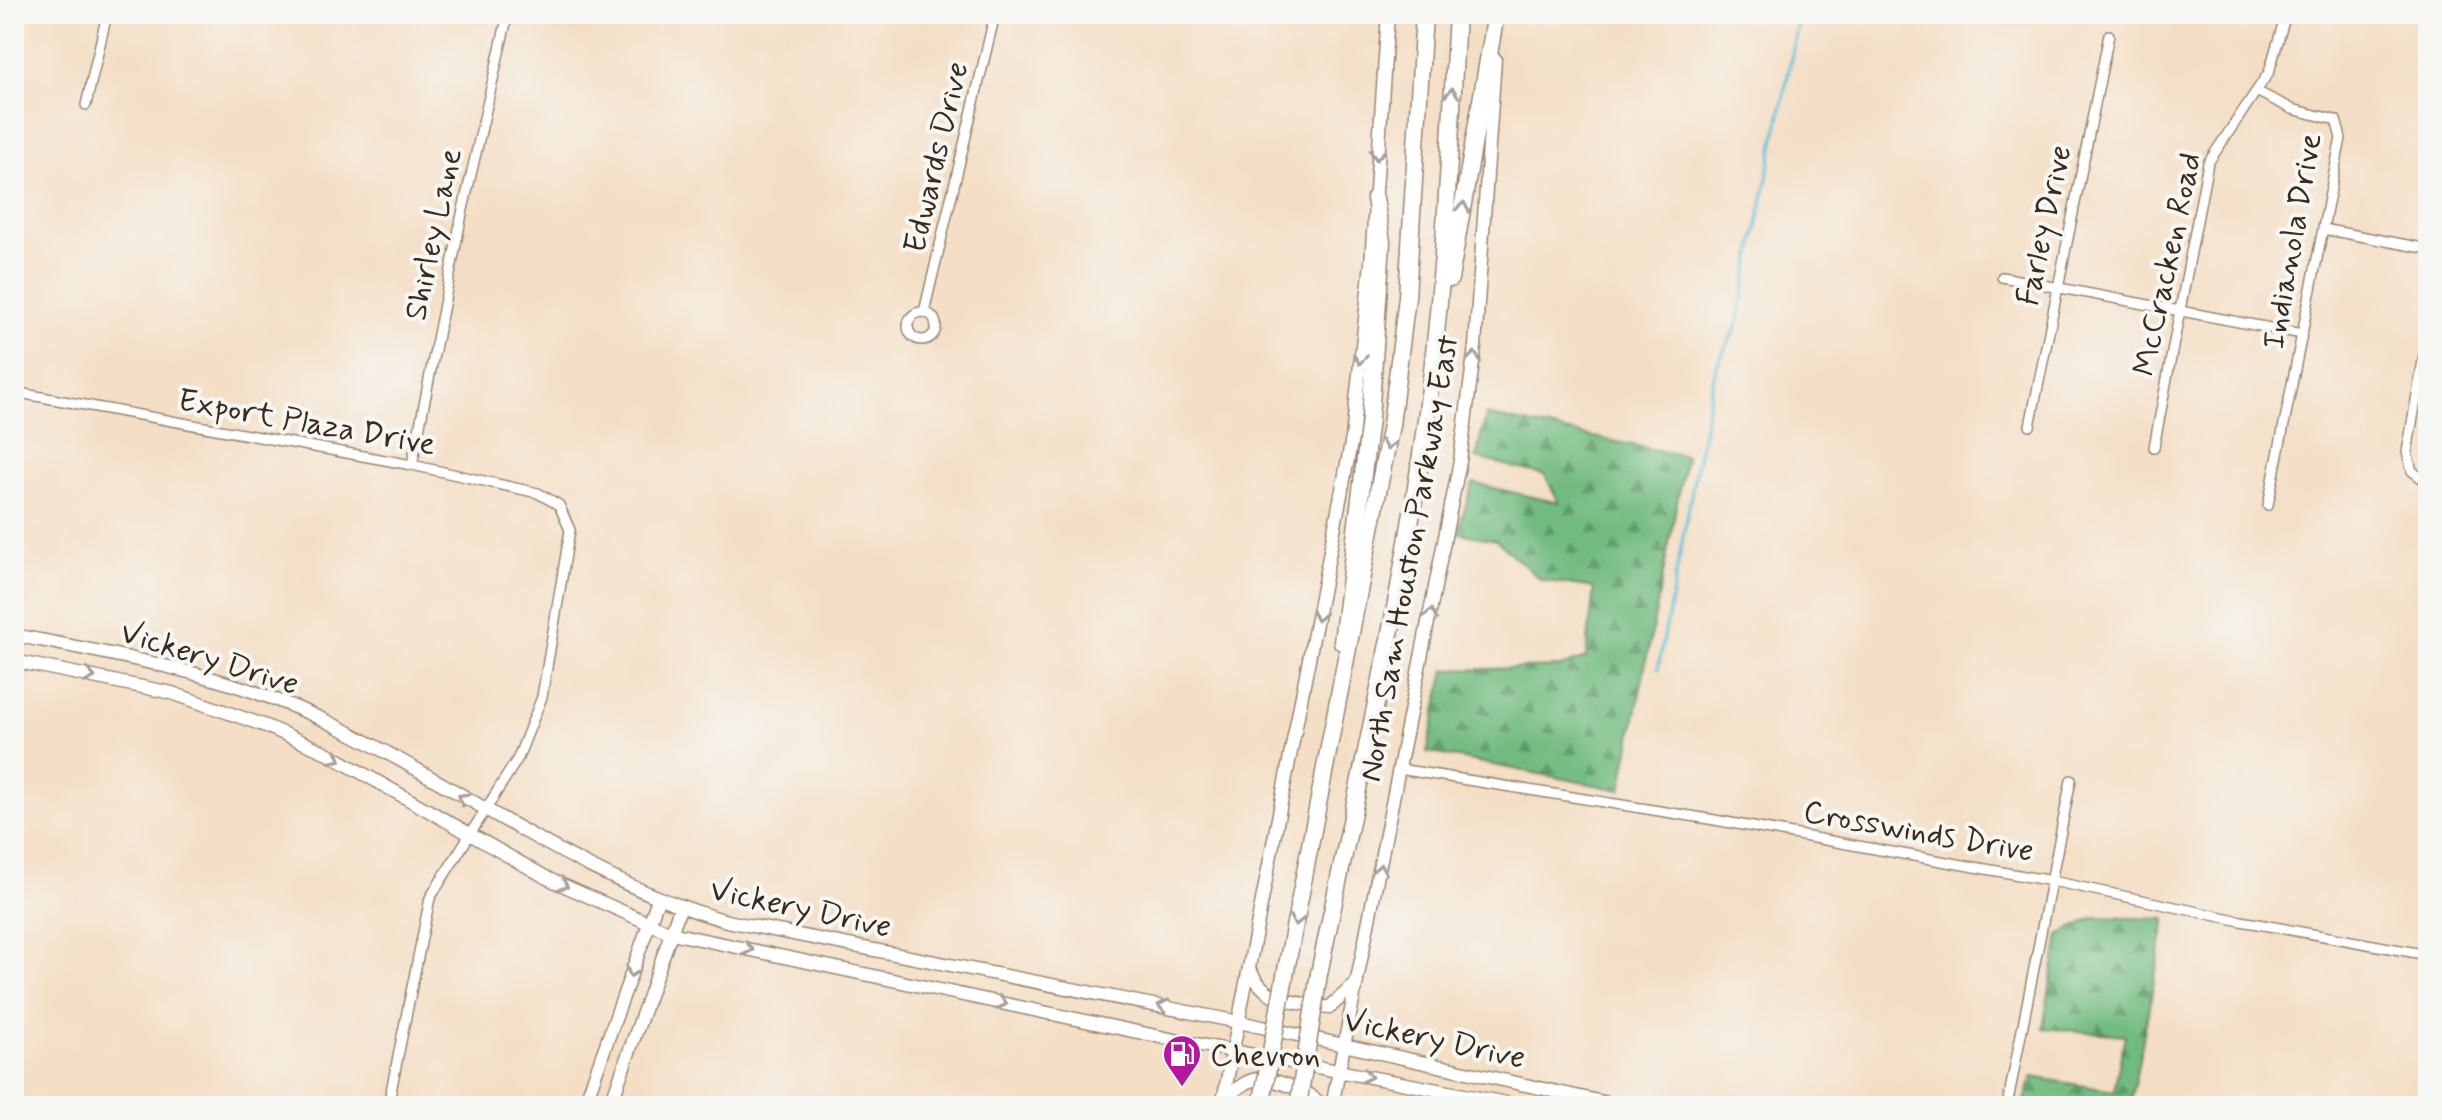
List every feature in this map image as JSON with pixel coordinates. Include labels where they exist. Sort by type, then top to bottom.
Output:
[{"type":"highway","name":"North Sam Houston Parkway East","points":[[1261,1106],[1377,511],[1401,355],[1411,250],[1424,14]]},
{"type":"highway","name":"North Sam Houston Parkway East","points":[[1298,1106],[1319,974],[1399,580],[1430,394],[1446,213],[1457,14]]},
{"type":"highway","points":[[1430,394],[1497,14]]},
{"type":"highway","points":[[1328,764],[1370,419],[1382,242],[1375,198]]},
{"type":"main road","points":[[1223,1103],[1352,438],[1375,198],[1388,14]]},
{"type":"main road","name":"North Sam Houston Parkway East","points":[[1332,1106],[1445,544],[1475,349],[1497,14]]},
{"type":"main road","name":"Vickery Drive","points":[[14,635],[148,661],[254,692],[325,721],[384,751],[485,811],[680,908],[727,921],[1239,1022],[1621,1106]]},
{"type":"main road","name":"Vickery Drive","points":[[14,661],[172,693],[223,709],[325,752],[549,879],[671,933],[1235,1052],[1516,1105]]},
{"type":"main road","points":[[584,1106],[658,899]]},
{"type":"main road","points":[[610,1106],[680,908]]},
{"type":"main road","points":[[789,958],[794,933]]},
{"type":"main road","points":[[933,989],[939,962]]},
{"type":"main road","points":[[1250,970],[1259,988],[1270,996],[1329,1008],[1358,981]]},
{"type":"main road","points":[[595,1075],[618,1082]]},
{"type":"main road","points":[[1223,1103],[1238,1088],[1257,1079],[1306,1091],[1322,1106]]},
{"type":"main road","points":[[1516,1081],[1516,1105]]},
{"type":"street","points":[[86,105],[107,14]]},
{"type":"street","name":"Shirley Lane","points":[[412,465],[462,214],[508,14]]},
{"type":"street","name":"Edwards Drive","points":[[924,312],[995,14]]},
{"type":"street","name":"McCracken Road","points":[[2154,447],[2208,163],[2218,144],[2258,92],[2278,51],[2286,14]]},
{"type":"street","name":"Farley Drive","points":[[2030,426],[2109,35]]},
{"type":"street","name":"Indianola Drive","points":[[2258,92],[2292,109],[2328,116],[2340,128],[2268,505]]},
{"type":"street","points":[[2323,229],[2428,249]]},
{"type":"street","points":[[2002,277],[2181,308],[2302,334]]},
{"type":"street","points":[[2428,332],[2407,452],[2412,471],[2428,483]]},
{"type":"street","name":"Export Plaza Drive","points":[[14,392],[412,465],[538,493],[559,505],[570,530],[542,697],[518,758],[485,811]]},
{"type":"street","name":"Crosswinds Drive","points":[[1399,769],[1709,819],[2052,881],[2211,916],[2428,955]]},
{"type":"street","points":[[2007,1106],[2071,780]]},
{"type":"street","points":[[388,1106],[430,898],[485,811]]},
{"type":"green space","points":[[1486,415],[1686,456],[1621,790],[1427,752],[1445,670],[1560,667],[1586,658],[1594,588],[1541,580],[1496,540],[1457,533],[1473,483],[1559,503],[1545,475],[1476,458]]},
{"type":"green space","points":[[2094,917],[2166,919],[2130,1106],[2024,1104],[2032,1077],[2114,1091],[2125,1035],[2043,1028],[2059,935]]},
{"type":"waterway","points":[[1658,669],[1716,367],[1738,323],[1800,14]]},
{"type":"place","name":"Chevron","points":[[1182,1088]]}]
